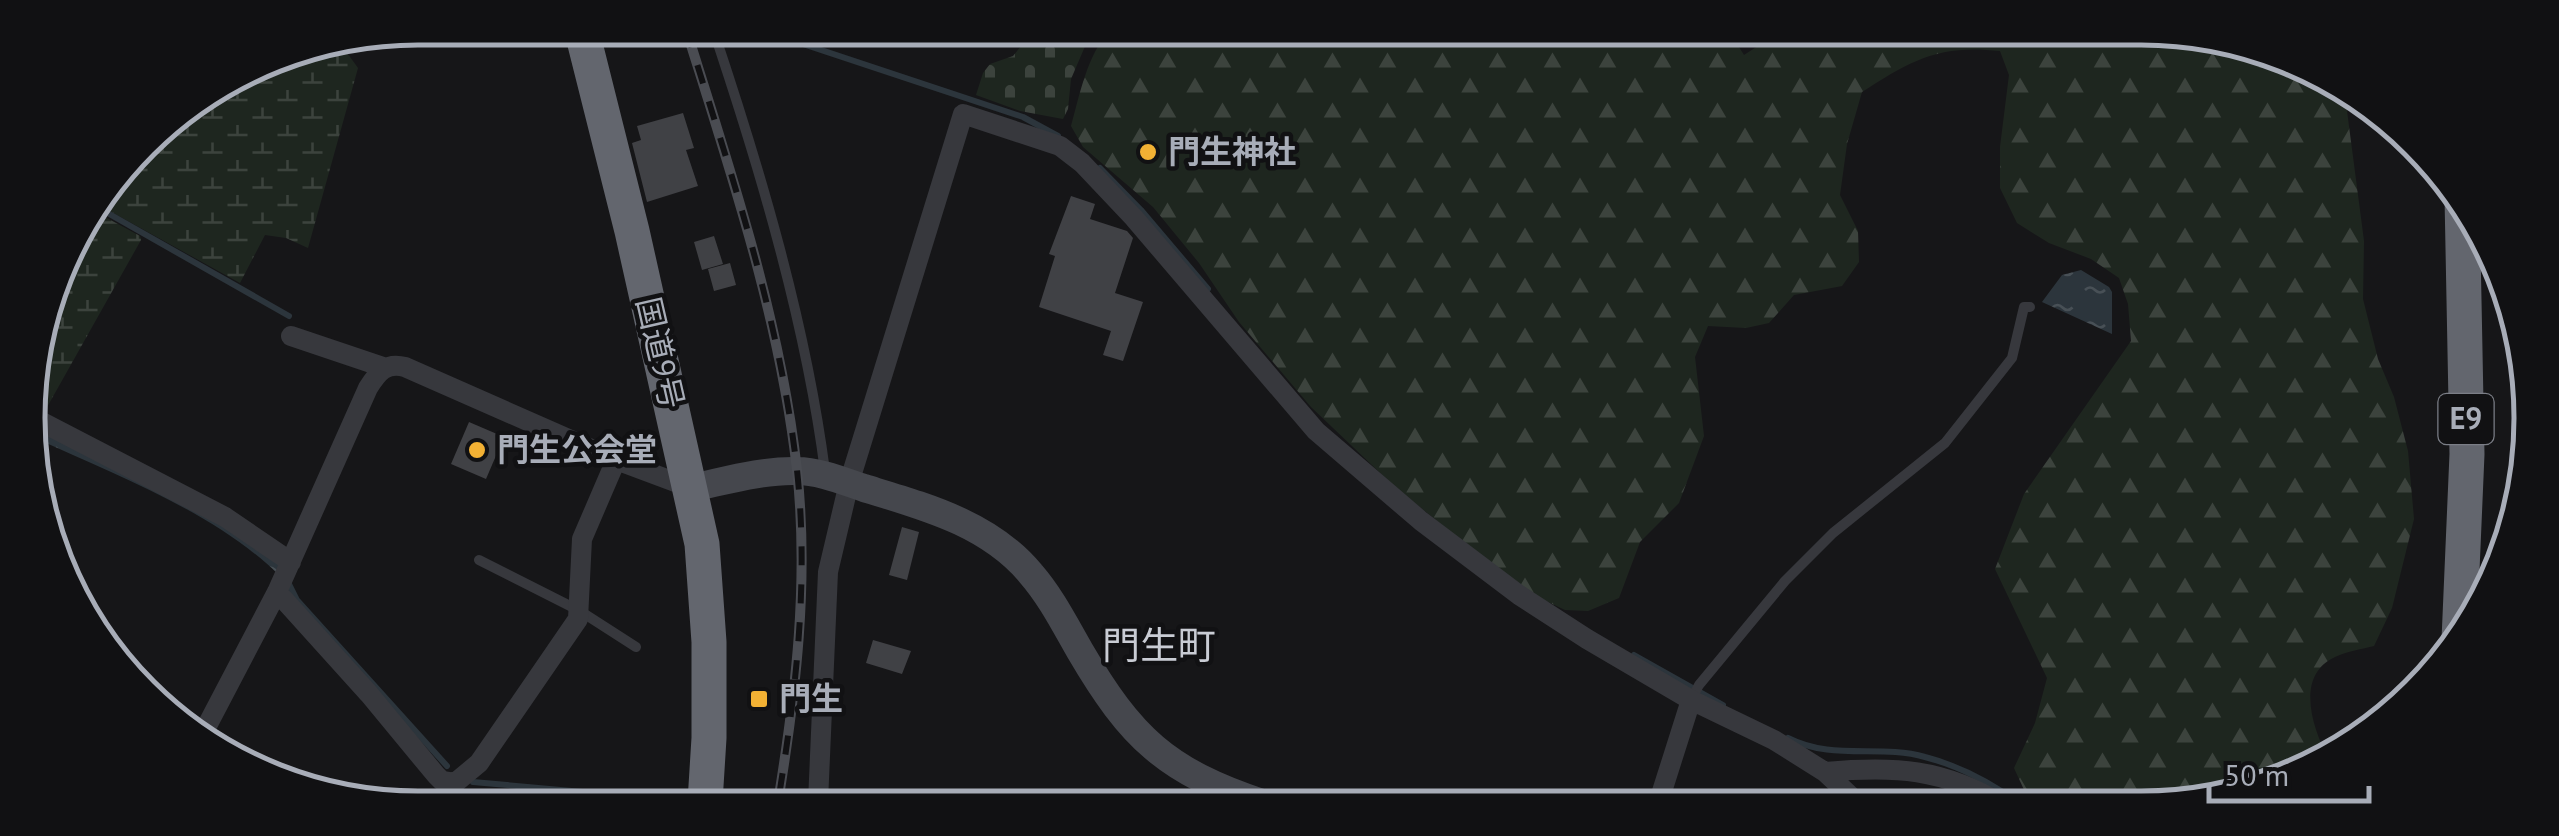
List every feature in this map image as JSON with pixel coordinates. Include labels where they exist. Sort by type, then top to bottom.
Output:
[{"type":"highway","name":"国道9号","points":[[585,45],[691,488],[708,599],[706,791]]},
{"type":"highway","name":"E9","points":[[2459,612],[2466,454],[2463,230]]},
{"type":"street","points":[[818,791],[825,599],[838,480],[963,114],[1060,146],[1082,162],[1316,431],[1519,595],[1587,640],[1694,693],[1774,740],[1825,772],[1845,791]]},
{"type":"street","points":[[292,336],[386,368]]},
{"type":"street","points":[[207,725],[284,576],[368,388],[386,368],[396,365],[616,460],[691,488],[785,471],[809,472],[940,512],[990,538],[1011,554],[1047,596],[1107,696],[1147,744],[1194,776],[1232,791]]},
{"type":"street","points":[[45,424],[226,517],[284,576],[358,680],[452,791]]},
{"type":"street","points":[[442,781],[455,783],[479,764],[528,696],[580,611],[582,539],[616,460]]},
{"type":"street","points":[[1662,791],[1694,693]]},
{"type":"street","points":[[1825,772],[1878,768],[1934,772],[1982,791]]},
{"type":"lane","points":[[718,45],[789,292],[820,434],[838,480]]},
{"type":"lane","points":[[1694,693],[1785,581],[1834,533],[1944,443],[2012,358],[2024,307],[2030,307]]},
{"type":"lane","points":[[479,560],[580,611],[636,648]]},
{"type":"green space","points":[[1022,45],[1086,45],[1071,79],[1063,119],[1020,111],[976,95],[990,64],[1013,56]]},
{"type":"green space","points":[[1099,45],[1738,45],[1744,55],[1759,45],[2141,45],[2214,52],[2284,73],[2346,107],[2364,241],[2363,299],[2408,451],[2414,519],[2392,608],[2374,646],[2335,657],[2314,677],[2310,704],[2322,744],[2306,753],[2238,778],[2190,788],[2025,791],[2014,768],[2035,723],[2047,678],[1995,569],[2024,494],[2131,341],[2128,304],[2119,278],[2091,259],[2049,243],[2017,223],[2000,188],[2000,147],[2009,75],[2000,51],[1943,52],[1911,63],[1862,92],[1847,144],[1840,195],[1858,231],[1859,262],[1842,286],[1794,295],[1769,323],[1746,328],[1708,326],[1695,357],[1704,436],[1679,503],[1640,542],[1619,598],[1588,611],[1565,610],[1523,590],[1395,487],[1311,407],[1239,322],[1199,263],[1153,207],[1083,147],[1071,126]]},
{"type":"green space","points":[[346,52],[358,68],[308,248],[286,238],[265,235],[240,283],[109,210],[154,154],[211,108],[275,73]]},
{"type":"green space","points":[[104,217],[141,240],[46,409],[48,369],[58,321],[73,275]]},
{"type":"water","points":[[2081,270],[2112,292],[2112,334],[2042,302],[2062,275]]},
{"type":"water","points":[[46,431],[213,515],[283,565],[278,574],[253,552],[194,513],[46,443]]},
{"type":"building","points":[[683,113],[694,148],[686,150],[698,186],[647,202],[632,143],[641,140],[637,126]]},
{"type":"building","points":[[1071,196],[1095,204],[1090,219],[1127,231],[1133,238],[1115,293],[1143,302],[1123,361],[1103,355],[1111,331],[1039,307],[1055,256],[1049,254]]},
{"type":"building","points":[[714,236],[723,264],[702,270],[694,242]]},
{"type":"building","points":[[730,263],[736,285],[714,291],[708,269]]},
{"type":"building","name":"門生公会堂","points":[[469,422],[504,437],[486,479],[451,464]]},
{"type":"building","points":[[902,527],[919,532],[907,580],[889,575]]},
{"type":"building","points":[[873,640],[911,651],[902,674],[866,663]]},
{"type":"waterway","points":[[806,45],[1023,117],[1058,136]]},
{"type":"waterway","points":[[1100,168],[1208,289]]},
{"type":"waterway","points":[[107,213],[289,316]]},
{"type":"waterway","points":[[288,582],[297,600],[447,766]]},
{"type":"waterway","points":[[1634,655],[1723,705]]},
{"type":"waterway","points":[[1788,738],[1822,749],[1925,757],[1976,776],[2001,791]]},
{"type":"waterway","points":[[473,782],[572,791]]},
{"type":"railway","points":[[691,45],[766,302],[797,470],[802,553],[799,636],[780,791]]},
{"type":"place","name":"門生神社","points":[[1148,152]]},
{"type":"place","name":"門生公会堂","points":[[477,450]]},
{"type":"place","name":"門生","points":[[759,699]]},
{"type":"district","name":"門生町","points":[[1159,646]]}]
